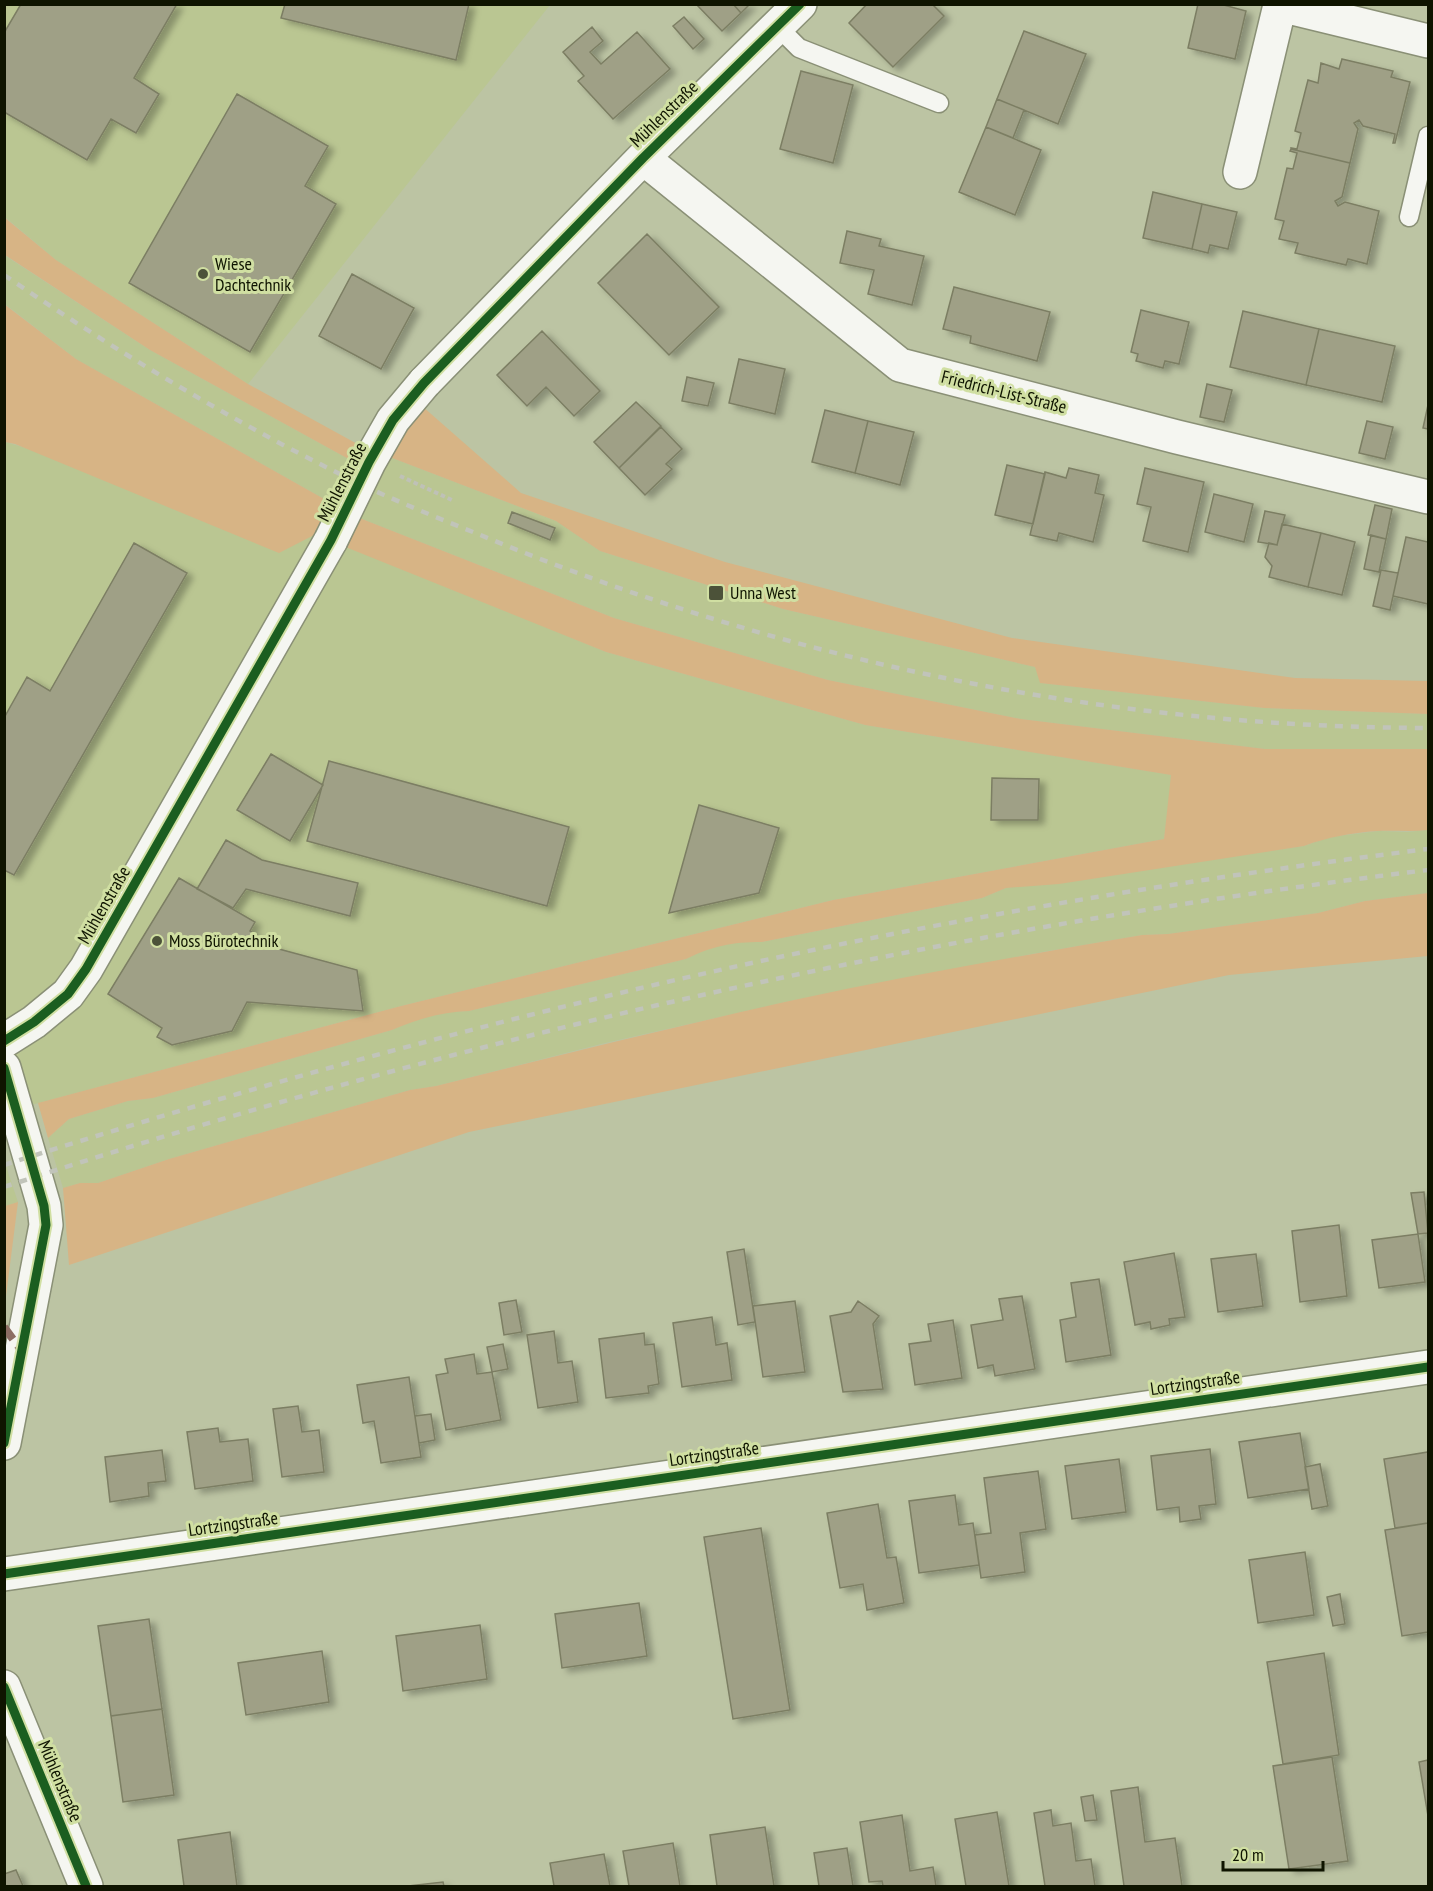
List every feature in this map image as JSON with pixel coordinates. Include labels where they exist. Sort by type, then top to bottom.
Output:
[{"type":"street","points":[[1240,172],[1280,5],[1428,41]]},
{"type":"street","name":"Mühlenstraße","points":[[4,1041],[33,1022],[68,994],[86,969],[331,540],[369,462],[393,420],[424,383],[643,158],[789,16]]},
{"type":"street","name":"Friedrich-List-Straße","points":[[643,158],[900,365],[1177,437],[1428,497]]},
{"type":"street","points":[[4,1068],[44,1206],[46,1225],[4,1443]]},
{"type":"street","name":"Lortzingstraße","points":[[4,1574],[1428,1367]]},
{"type":"street","name":"Mühlenstraße","points":[[4,1687],[86,1887]]},
{"type":"lane","points":[[789,16],[799,48],[939,103]]},
{"type":"lane","points":[[1409,217],[1428,136]]},
{"type":"path","points":[[392,473],[454,501]]},
{"type":"shaded area","points":[[4,5],[550,5],[248,384],[56,260],[5,217]]},
{"type":"shaded area","points":[[4,217],[56,260],[248,384],[361,446],[354,462],[150,350],[5,255]]},
{"type":"shaded area","points":[[4,255],[150,350],[354,462],[333,504],[76,359],[5,304]]},
{"type":"shaded area","points":[[4,304],[76,359],[333,504],[318,533],[279,553],[15,444],[5,442]]},
{"type":"shaded area","points":[[422,406],[521,493],[725,562],[1012,638],[1295,678],[1428,681],[1428,714],[1264,708],[1040,683],[1035,667],[783,609],[600,551],[556,521],[387,456]]},
{"type":"shaded area","points":[[5,442],[318,533],[606,652],[865,725],[1172,775],[1164,839],[833,900],[401,1006],[5,1112]]},
{"type":"shaded area","points":[[387,456],[556,521],[600,551],[783,609],[1035,667],[1041,683],[1264,708],[1428,714],[1428,749],[1265,749],[1021,719],[828,680],[614,618],[357,517]]},
{"type":"shaded area","points":[[357,517],[614,618],[828,680],[1021,719],[1265,749],[1428,749],[1428,830],[1358,833],[1304,846],[1059,884],[1006,888],[982,898],[762,942],[722,946],[686,959],[469,1011],[430,1017],[392,1030],[153,1098],[128,1101],[69,1119],[48,1138],[38,1103],[401,1006],[833,900],[1164,839],[1171,775],[865,725],[606,652],[343,546]]},
{"type":"shaded area","points":[[1428,830],[1428,893],[1365,901],[1318,913],[1168,934],[1142,935],[795,1000],[605,1043],[436,1086],[410,1090],[169,1159],[98,1183],[80,1183],[63,1188],[48,1138],[69,1119],[128,1101],[153,1098],[392,1030],[416,1019],[444,1012],[469,1011],[686,959],[710,947],[736,942],[762,942],[982,898],[1006,888],[1304,846],[1330,837],[1379,831]]},
{"type":"shaded area","points":[[1428,893],[1428,956],[1229,975],[469,1132],[69,1265],[63,1188],[80,1183],[98,1183],[169,1159],[410,1090],[436,1086],[749,1010],[881,982],[1142,935],[1168,934],[1318,913],[1365,901]]},
{"type":"shaded area","points":[[4,1160],[18,1202],[5,1206],[4,1206]]},
{"type":"shaded area","points":[[18,1202],[6,1296],[5,1296],[5,1206]]},
{"type":"building","points":[[21,4],[177,4],[134,78],[159,94],[136,133],[111,119],[87,160],[4,112],[4,33]]},
{"type":"building","points":[[285,4],[469,4],[456,60],[281,18]]},
{"type":"building","points":[[696,4],[733,4],[741,13],[722,31]]},
{"type":"building","points":[[733,4],[750,4],[741,13]]},
{"type":"building","points":[[867,4],[932,4],[944,16],[893,67],[849,23]]},
{"type":"building","points":[[1198,4],[1220,4],[1246,11],[1235,59],[1188,48]]},
{"type":"building","points":[[684,17],[704,39],[693,49],[673,26]]},
{"type":"building","points":[[592,27],[603,41],[590,52],[601,64],[637,32],[670,69],[613,119],[578,81],[584,76],[563,52]]},
{"type":"building","points":[[1024,31],[1086,54],[1058,124],[997,99]]},
{"type":"building","points":[[1342,59],[1393,71],[1391,77],[1410,82],[1395,143],[1393,143],[1395,134],[1363,126],[1359,120],[1354,123],[1358,129],[1350,163],[1291,149],[1297,149],[1301,133],[1295,131],[1308,80],[1318,83],[1321,63],[1339,69]]},
{"type":"building","points":[[801,71],[853,85],[833,163],[780,149]]},
{"type":"building","points":[[237,94],[328,146],[305,186],[336,204],[250,352],[129,283]]},
{"type":"building","points":[[997,99],[1024,110],[1013,138],[986,127]]},
{"type":"building","points":[[986,127],[1041,150],[1015,215],[959,192]]},
{"type":"building","points":[[1291,149],[1350,163],[1342,197],[1335,201],[1338,206],[1345,202],[1379,211],[1367,264],[1348,259],[1346,265],[1295,253],[1298,243],[1279,239],[1284,221],[1275,219],[1287,168],[1293,169],[1297,153],[1290,151]]},
{"type":"building","points":[[1153,192],[1202,204],[1192,249],[1143,238]]},
{"type":"building","points":[[1202,204],[1237,212],[1228,249],[1210,245],[1208,253],[1192,249]]},
{"type":"building","points":[[847,231],[881,239],[879,246],[924,256],[912,305],[868,294],[874,270],[840,263]]},
{"type":"building","points":[[647,234],[719,307],[669,355],[598,283]]},
{"type":"building","points":[[352,274],[414,308],[381,369],[319,336]]},
{"type":"building","points":[[954,287],[1050,312],[1037,361],[970,343],[971,336],[943,329]]},
{"type":"building","points":[[1141,310],[1189,322],[1179,364],[1165,361],[1163,368],[1136,361],[1138,354],[1131,352]]},
{"type":"building","points":[[1243,311],[1319,329],[1306,385],[1230,367]]},
{"type":"building","points":[[1319,329],[1395,346],[1382,402],[1306,385]]},
{"type":"building","points":[[542,331],[600,391],[574,416],[546,387],[527,406],[497,375]]},
{"type":"building","points":[[739,359],[785,369],[775,414],[729,403]]},
{"type":"building","points":[[687,377],[714,383],[708,406],[682,401]]},
{"type":"building","points":[[1207,384],[1232,390],[1224,422],[1200,417]]},
{"type":"building","points":[[636,402],[661,426],[619,468],[594,442]]},
{"type":"building","points":[[1428,405],[1428,429],[1423,428]]},
{"type":"building","points":[[825,410],[868,421],[855,473],[812,462]]},
{"type":"building","points":[[868,421],[914,432],[900,485],[855,473]]},
{"type":"building","points":[[1367,421],[1393,427],[1385,459],[1359,453]]},
{"type":"building","points":[[661,427],[682,449],[666,464],[672,469],[645,495],[619,468]]},
{"type":"building","points":[[1007,465],[1045,474],[1033,524],[995,515]]},
{"type":"building","points":[[1069,468],[1099,475],[1095,493],[1104,495],[1093,542],[1059,533],[1057,541],[1030,535],[1045,472],[1066,478]]},
{"type":"building","points":[[1145,468],[1204,482],[1188,552],[1143,541],[1151,507],[1137,504]]},
{"type":"building","points":[[1214,494],[1253,504],[1244,542],[1205,532]]},
{"type":"building","points":[[1375,505],[1392,509],[1386,539],[1368,535]]},
{"type":"building","points":[[1265,511],[1285,515],[1277,545],[1258,542]]},
{"type":"building","points":[[512,512],[555,528],[550,540],[508,523]]},
{"type":"building","points":[[1282,524],[1321,533],[1308,587],[1269,577],[1272,566],[1265,557],[1269,543],[1277,545]]},
{"type":"building","points":[[1321,533],[1355,542],[1342,595],[1308,587]]},
{"type":"building","points":[[1371,535],[1386,539],[1379,572],[1364,569]]},
{"type":"building","points":[[1406,537],[1428,542],[1428,604],[1393,596]]},
{"type":"building","points":[[134,543],[187,573],[14,875],[4,870],[4,718],[27,677],[50,691]]},
{"type":"building","points":[[1381,570],[1398,573],[1390,610],[1373,606]]},
{"type":"building","points":[[271,754],[323,785],[290,841],[237,810]]},
{"type":"building","points":[[329,761],[569,827],[547,906],[307,841]]},
{"type":"building","points":[[992,778],[1039,779],[1038,820],[991,820]]},
{"type":"building","points":[[699,805],[779,828],[759,893],[669,913]]},
{"type":"building","points":[[226,840],[262,860],[358,883],[350,916],[246,889],[233,908],[197,889]]},
{"type":"building","points":[[179,878],[255,922],[250,931],[279,949],[357,970],[363,1011],[247,1002],[232,1031],[172,1045],[157,1037],[162,1028],[108,994]]},
{"type":"building","points":[[1424,1192],[1428,1233],[1418,1234],[1411,1193]]},
{"type":"building","points":[[1339,1225],[1347,1296],[1300,1302],[1292,1231]]},
{"type":"building","points":[[1418,1234],[1425,1282],[1379,1288],[1372,1240]]},
{"type":"building","points":[[744,1249],[755,1322],[738,1325],[727,1252]]},
{"type":"building","points":[[1174,1253],[1185,1317],[1169,1319],[1170,1325],[1151,1329],[1150,1322],[1135,1325],[1124,1262]]},
{"type":"building","points":[[1256,1254],[1263,1306],[1218,1312],[1211,1259]]},
{"type":"building","points":[[1099,1279],[1111,1355],[1066,1362],[1060,1320],[1076,1317],[1071,1283]]},
{"type":"building","points":[[1022,1296],[1035,1369],[995,1376],[993,1365],[978,1368],[971,1325],[1003,1320],[999,1299]]},
{"type":"building","points":[[516,1300],[522,1332],[504,1335],[499,1303]]},
{"type":"building","points":[[795,1301],[805,1372],[763,1377],[753,1306]]},
{"type":"building","points":[[858,1301],[879,1316],[873,1324],[883,1389],[843,1392],[830,1316],[851,1312]]},
{"type":"building","points":[[712,1317],[716,1345],[727,1343],[732,1380],[682,1387],[673,1323]]},
{"type":"building","points":[[953,1320],[962,1378],[915,1385],[909,1344],[931,1341],[928,1324]]},
{"type":"building","points":[[554,1331],[558,1363],[572,1361],[578,1402],[538,1408],[527,1335]]},
{"type":"building","points":[[644,1333],[645,1345],[654,1344],[659,1384],[648,1386],[649,1393],[606,1398],[599,1339]]},
{"type":"building","points":[[503,1344],[508,1369],[492,1372],[487,1347]]},
{"type":"building","points":[[474,1354],[477,1374],[492,1372],[501,1420],[446,1430],[436,1375],[448,1373],[445,1359]]},
{"type":"building","points":[[409,1377],[421,1457],[381,1463],[374,1421],[363,1423],[357,1385]]},
{"type":"building","points":[[298,1406],[302,1432],[319,1430],[324,1472],[282,1477],[273,1409]]},
{"type":"building","points":[[431,1414],[435,1440],[419,1443],[415,1416]]},
{"type":"building","points":[[218,1428],[220,1442],[248,1439],[253,1481],[195,1489],[187,1432]]},
{"type":"building","points":[[1300,1433],[1309,1489],[1248,1498],[1239,1442]]},
{"type":"building","points":[[1210,1449],[1216,1504],[1199,1506],[1201,1519],[1180,1522],[1179,1507],[1157,1510],[1151,1456]]},
{"type":"building","points":[[162,1450],[166,1481],[148,1483],[149,1496],[110,1502],[105,1457]]},
{"type":"building","points":[[1428,1452],[1428,1523],[1395,1528],[1384,1459]]},
{"type":"building","points":[[1119,1459],[1126,1512],[1072,1519],[1065,1466]]},
{"type":"building","points":[[1320,1464],[1328,1506],[1312,1509],[1305,1467]]},
{"type":"building","points":[[1038,1471],[1046,1529],[1020,1533],[1025,1572],[981,1578],[975,1535],[991,1533],[984,1478]]},
{"type":"building","points":[[955,1495],[959,1525],[973,1523],[979,1565],[919,1573],[909,1501]]},
{"type":"building","points":[[878,1504],[887,1558],[896,1557],[904,1603],[867,1610],[863,1584],[840,1588],[827,1513]]},
{"type":"building","points":[[1428,1523],[1428,1632],[1402,1636],[1385,1530]]},
{"type":"building","points":[[761,1528],[790,1710],[733,1719],[704,1537]]},
{"type":"building","points":[[1305,1552],[1314,1615],[1258,1623],[1249,1560]]},
{"type":"building","points":[[1340,1594],[1345,1624],[1333,1626],[1327,1597]]},
{"type":"building","points":[[639,1603],[647,1656],[562,1668],[555,1614]]},
{"type":"building","points":[[149,1619],[162,1709],[111,1716],[98,1626]]},
{"type":"building","points":[[480,1625],[487,1679],[403,1691],[396,1636]]},
{"type":"building","points":[[322,1651],[329,1702],[246,1715],[238,1663]]},
{"type":"building","points":[[1324,1653],[1339,1755],[1283,1764],[1267,1662]]},
{"type":"building","points":[[162,1709],[174,1795],[123,1802],[111,1716]]},
{"type":"building","points":[[1332,1757],[1348,1861],[1289,1869],[1273,1766]]},
{"type":"building","points":[[1428,1760],[1428,1816],[1419,1762]]},
{"type":"building","points":[[1138,1787],[1145,1842],[1175,1838],[1182,1886],[1124,1886],[1111,1791]]},
{"type":"building","points":[[1093,1795],[1097,1820],[1085,1821],[1081,1797]]},
{"type":"building","points":[[1051,1810],[1053,1826],[1071,1823],[1076,1861],[1091,1859],[1095,1886],[1045,1886],[1034,1813]]},
{"type":"building","points":[[997,1812],[1009,1886],[966,1886],[955,1819]]},
{"type":"building","points":[[902,1815],[910,1871],[933,1867],[936,1886],[883,1886],[882,1881],[869,1882],[860,1822]]},
{"type":"building","points":[[765,1827],[774,1886],[717,1886],[710,1835]]},
{"type":"building","points":[[230,1832],[237,1886],[184,1886],[178,1840]]},
{"type":"building","points":[[673,1843],[680,1886],[629,1886],[623,1851]]},
{"type":"building","points":[[847,1848],[853,1886],[819,1886],[814,1853]]},
{"type":"building","points":[[604,1854],[610,1886],[554,1886],[550,1863]]},
{"type":"building","points":[[16,1870],[23,1886],[4,1886],[4,1874]]},
{"type":"building","points":[[443,1882],[444,1886],[408,1886]]},
{"type":"railway","points":[[4,275],[93,334],[184,390],[325,467],[412,507],[592,578],[708,617],[826,650],[944,678],[1064,699],[1184,715],[1306,725],[1428,728]]},
{"type":"railway","points":[[4,1165],[223,1098],[369,1057],[517,1018],[694,976],[1007,912],[1217,878],[1428,849]]},
{"type":"railway","points":[[4,1187],[178,1132],[354,1082],[531,1035],[708,994],[887,956],[1067,923],[1247,894],[1428,870]]},
{"type":"marked path","points":[[4,1327],[21,1350]]},
{"type":"cycle path","points":[[4,1041],[34,1022],[68,994],[86,969],[331,540],[369,462],[393,420],[424,383],[643,158],[800,4]]},
{"type":"cycle path","points":[[4,1068],[44,1206],[46,1225],[4,1443]]},
{"type":"cycle path","points":[[4,1574],[1428,1367]]},
{"type":"cycle path","points":[[4,1687],[86,1886]]},
{"type":"place","name":"Wiese Dachtechnik","points":[[203,274]]},
{"type":"place","name":"Unna West","points":[[716,593]]},
{"type":"place","name":"Moss Bürotechnik","points":[[157,941]]}]
